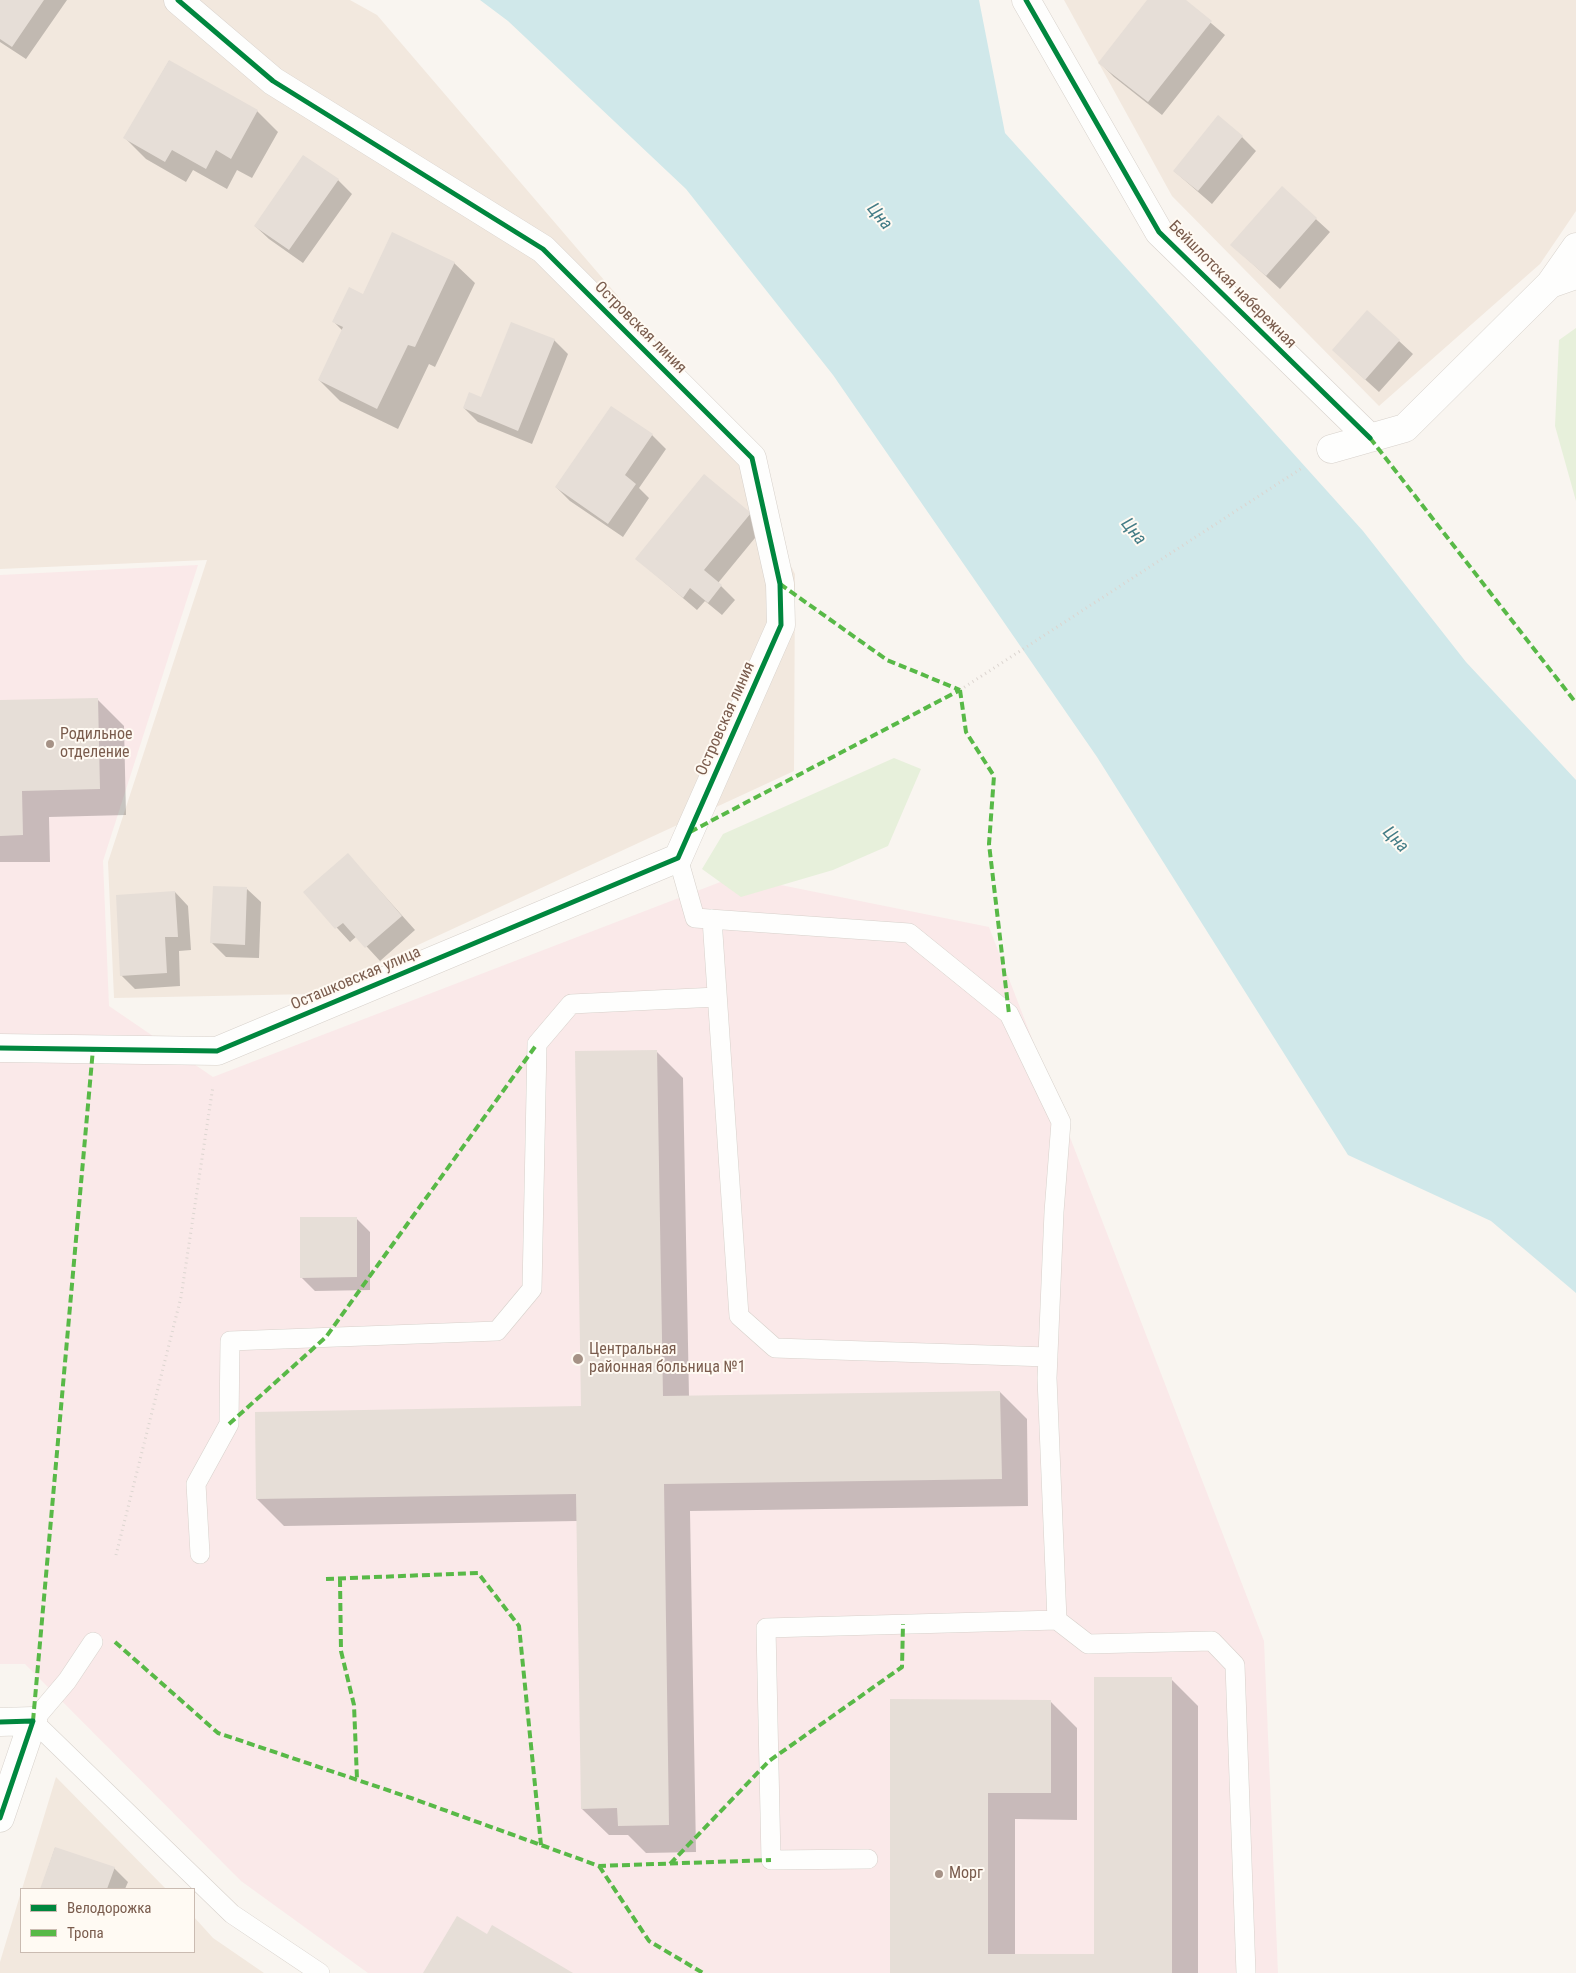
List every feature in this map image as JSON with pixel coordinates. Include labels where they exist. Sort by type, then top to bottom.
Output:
[{"type":"street","name":"Островская линия","points":[[178,0],[273,81],[543,249],[752,458],[780,584],[781,625],[678,858]]},
{"type":"street","name":"Бейшлотская набережная","points":[[1026,0],[1159,232],[1370,438]]},
{"type":"street","points":[[1331,449],[1405,428],[1550,284],[1576,247]]},
{"type":"street","points":[[1550,284],[1576,275]]},
{"type":"street","name":"Осташковская улица","points":[[0,1048],[217,1051],[678,858]]},
{"type":"street","points":[[0,1722],[33,1721],[0,1818]]},
{"type":"lane","points":[[678,858],[695,918],[909,933],[1009,1014],[1061,1122],[1054,1212],[1046,1378],[1057,1620]]},
{"type":"lane","points":[[712,919],[739,1316],[775,1348],[1048,1357]]},
{"type":"lane","points":[[200,1554],[196,1484],[229,1424],[230,1341],[497,1331],[532,1289],[538,1044],[571,1004],[717,997]]},
{"type":"lane","points":[[868,1859],[771,1860],[766,1628],[1057,1620],[1088,1644],[1212,1641],[1236,1664],[1246,1973]]},
{"type":"lane","points":[[93,1642],[67,1681],[33,1721],[232,1914],[320,1973]]},
{"type":"path","points":[[960,690],[1331,449]]},
{"type":"path","points":[[116,1555],[181,1296],[217,1051]]},
{"type":"shaded area","points":[[0,0],[350,0],[377,15],[706,399],[795,574],[794,771],[312,994],[114,998],[108,862],[207,560],[0,569]]},
{"type":"shaded area","points":[[1064,0],[1576,0],[1576,211],[1540,264],[1379,406],[1172,196]]},
{"type":"shaded area","name":"Центральная районная больница №1","points":[[198,565],[103,861],[109,1006],[213,1077],[736,876],[989,927],[1264,1641],[1278,1973],[368,1973],[241,1881],[25,1664],[0,1664],[0,575]]},
{"type":"shaded area","points":[[56,1777],[165,1888],[22,1888]]},
{"type":"shaded area","points":[[20,1895],[20,1953],[195,1953],[195,1918],[213,1938],[264,1973],[0,1973],[0,1962]]},
{"type":"green space","points":[[1576,328],[1576,501],[1555,426],[1559,340]]},
{"type":"green space","points":[[894,758],[921,769],[888,846],[833,870],[741,897],[702,869],[723,834]]},
{"type":"water","name":"Цна","points":[[480,0],[979,0],[1005,133],[1363,531],[1466,662],[1576,780],[1576,1293],[1491,1221],[1348,1155],[1097,757],[833,375],[686,189],[508,21]]},
{"type":"building","points":[[0,0],[44,0],[12,47],[0,39]]},
{"type":"building","points":[[1147,0],[1186,0],[1212,21],[1148,102],[1098,63]]},
{"type":"building","points":[[169,60],[258,110],[231,159],[216,150],[206,169],[172,150],[165,162],[123,138]]},
{"type":"building","points":[[1218,115],[1243,136],[1198,191],[1173,171]]},
{"type":"building","points":[[303,155],[339,179],[289,250],[254,226]]},
{"type":"building","points":[[1282,186],[1317,218],[1266,276],[1230,245]]},
{"type":"building","points":[[392,232],[455,262],[415,347],[408,345],[377,409],[318,380],[343,327],[332,322],[349,287],[363,294]]},
{"type":"building","points":[[1367,310],[1400,340],[1365,380],[1332,350]]},
{"type":"building","points":[[511,322],[555,339],[518,431],[463,408],[469,392],[481,397]]},
{"type":"building","points":[[611,406],[653,434],[625,475],[636,484],[608,524],[555,487]]},
{"type":"building","points":[[704,474],[751,513],[704,570],[722,585],[708,603],[690,588],[683,598],[635,559]]},
{"type":"building","name":"Родильное отделение","points":[[98,698],[100,789],[22,791],[23,835],[0,836],[0,700]]},
{"type":"building","points":[[348,853],[402,916],[365,948],[343,923],[335,929],[303,892]]},
{"type":"building","points":[[213,886],[247,887],[245,945],[210,943]]},
{"type":"building","points":[[175,891],[178,937],[165,937],[167,973],[120,976],[116,895]]},
{"type":"building","points":[[657,1050],[663,1396],[1000,1391],[1002,1479],[664,1484],[669,1825],[618,1826],[617,1808],[581,1809],[576,1494],[256,1499],[255,1412],[581,1406],[575,1051]]},
{"type":"building","points":[[300,1217],[357,1217],[357,1277],[300,1278]]},
{"type":"building","name":"Морг","points":[[1094,1677],[1172,1677],[1172,1973],[890,1973],[890,1699],[1051,1700],[1051,1793],[988,1793],[988,1954],[1094,1954]]},
{"type":"building","points":[[55,1847],[115,1867],[107,1888],[40,1888]]},
{"type":"building","points":[[457,1916],[487,1934],[492,1925],[573,1973],[423,1973]]},
{"type":"marked path","points":[[1370,438],[1576,703]]},
{"type":"marked path","points":[[780,584],[887,660],[960,690]]},
{"type":"marked path","points":[[960,690],[966,732],[994,776],[989,844],[1009,1014]]},
{"type":"marked path","points":[[690,832],[960,690]]},
{"type":"marked path","points":[[229,1424],[326,1337],[537,1044]]},
{"type":"marked path","points":[[33,1721],[93,1049]]},
{"type":"marked path","points":[[326,1579],[478,1573],[519,1626],[541,1845]]},
{"type":"marked path","points":[[340,1579],[341,1651],[354,1705],[357,1779]]},
{"type":"marked path","points":[[670,1864],[769,1761],[902,1667],[903,1624]]},
{"type":"marked path","points":[[115,1642],[218,1733],[411,1798],[599,1866],[771,1860]]},
{"type":"marked path","points":[[599,1866],[649,1941],[703,1973]]},
{"type":"cycle path","points":[[0,1048],[217,1051],[678,858],[781,625],[780,584],[752,458],[543,249],[273,81],[178,0]]},
{"type":"cycle path","points":[[1026,0],[1159,232],[1370,438]]},
{"type":"cycle path","points":[[0,1722],[33,1721],[0,1818]]},
{"type":"place","name":"Родильное отделение","points":[[50,744]]},
{"type":"place","name":"Центральная районная больница №1","points":[[578,1359]]},
{"type":"place","name":"Морг","points":[[939,1874]]}]
